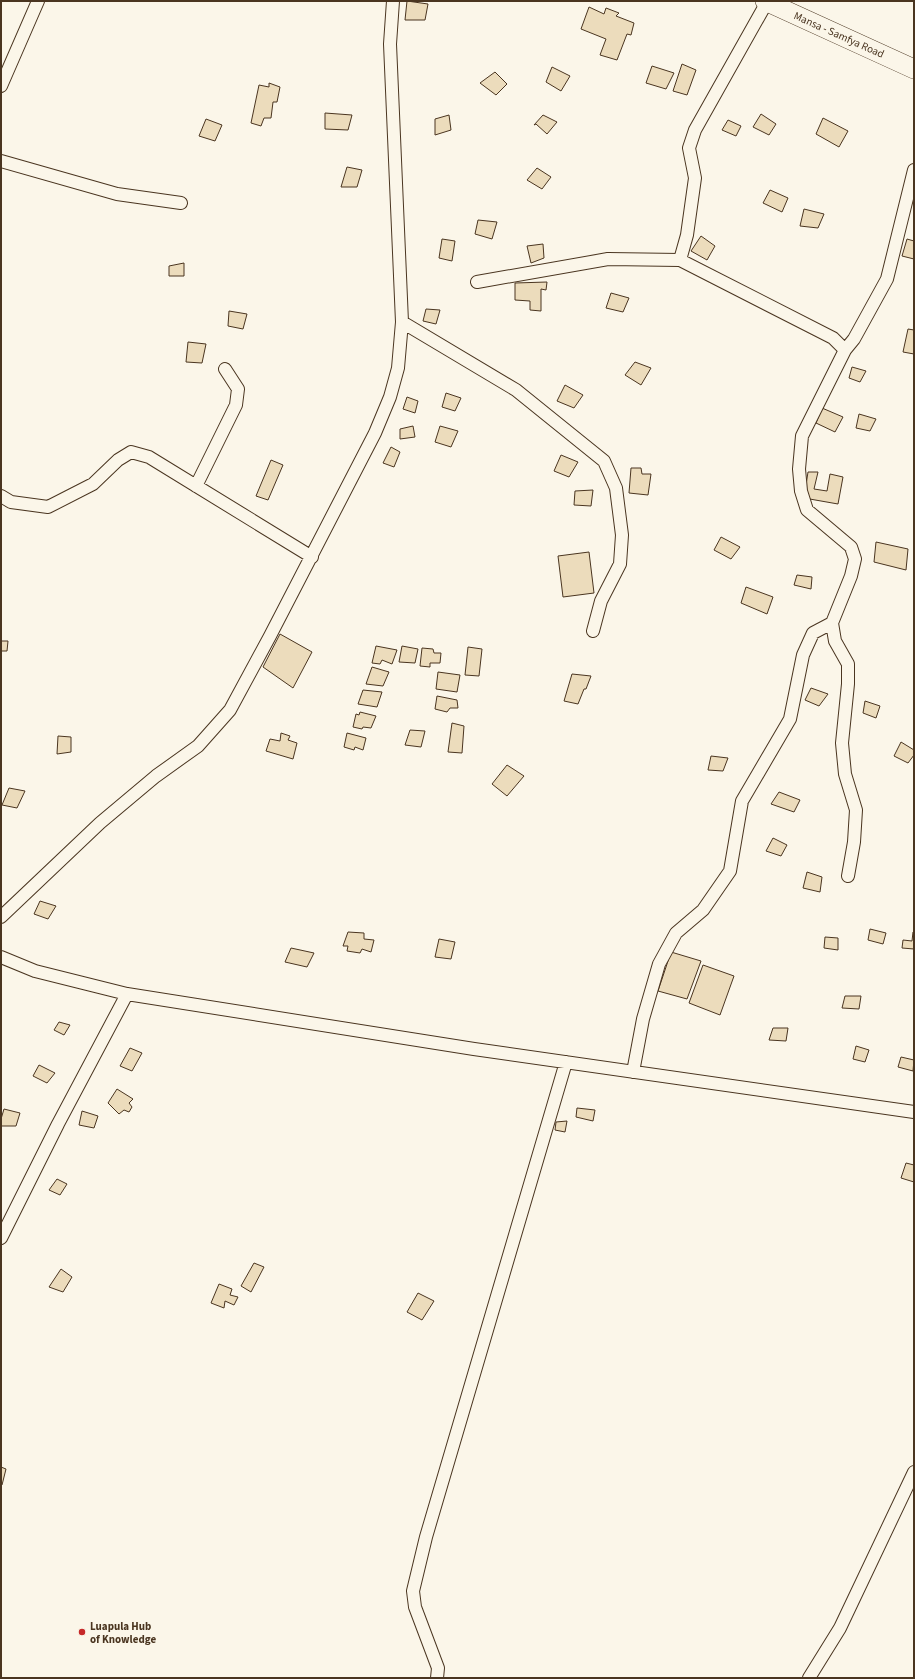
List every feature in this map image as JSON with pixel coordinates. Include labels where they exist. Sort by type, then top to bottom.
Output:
[{"type":"main road","name":"Mansa - Samfya Road","points":[[766,2],[914,69]]},
{"type":"street","points":[[1,86],[38,1]]},
{"type":"street","points":[[1,917],[100,823],[156,776],[198,746],[230,710],[312,557],[375,433],[390,397],[398,368],[402,322],[390,44],[393,1]]},
{"type":"street","points":[[680,260],[687,235],[695,178],[689,148],[695,130],[766,2]]},
{"type":"street","points":[[1,161],[117,194],[181,203]]},
{"type":"street","points":[[848,876],[854,842],[856,810],[846,774],[842,742],[848,684],[848,664],[835,641],[832,623],[851,576],[854,559],[851,547],[807,510],[801,491],[799,469],[802,436],[845,350],[854,339],[887,280],[914,170]]},
{"type":"street","points":[[477,282],[608,260],[680,260],[833,338],[845,350]]},
{"type":"street","points":[[402,322],[516,390],[604,461],[616,488],[622,535],[620,564],[601,601],[593,631]]},
{"type":"street","points":[[196,486],[236,405],[238,389],[225,369]]},
{"type":"street","points":[[1,496],[11,502],[48,507],[93,484],[118,460],[131,452],[149,457],[312,557]]},
{"type":"street","points":[[632,1072],[643,1020],[659,964],[676,933],[704,910],[730,871],[742,801],[790,719],[803,655],[813,633],[832,623]]},
{"type":"street","points":[[1,957],[35,972],[127,994],[329,1027],[914,1112]]},
{"type":"street","points":[[1,1238],[58,1124],[127,994]]},
{"type":"street","points":[[437,1678],[438,1668],[415,1607],[413,1591],[426,1537],[566,1062]]},
{"type":"street","points":[[809,1678],[840,1628],[914,1472]]},
{"type":"building","points":[[407,1],[428,4],[425,20],[405,20]]},
{"type":"building","points":[[589,7],[604,14],[606,8],[619,13],[616,16],[634,23],[631,35],[627,34],[617,60],[600,55],[606,39],[581,29]]},
{"type":"building","points":[[682,64],[696,70],[687,95],[673,91]]},
{"type":"building","points":[[652,66],[674,73],[666,89],[646,83]]},
{"type":"building","points":[[552,67],[570,76],[561,91],[546,82]]},
{"type":"building","points":[[495,72],[507,84],[496,95],[480,83]]},
{"type":"building","points":[[269,83],[280,87],[277,102],[273,102],[271,118],[264,118],[261,126],[251,123],[259,85],[269,87]]},
{"type":"building","points":[[325,113],[352,115],[348,130],[325,129]]},
{"type":"building","points":[[761,114],[776,124],[769,135],[753,127]]},
{"type":"building","points":[[449,115],[451,130],[435,135],[435,119]]},
{"type":"building","points":[[543,115],[557,122],[547,134],[536,124],[534,125]]},
{"type":"building","points":[[823,118],[848,131],[839,147],[816,134]]},
{"type":"building","points":[[206,119],[222,125],[215,141],[199,136]]},
{"type":"building","points":[[728,120],[741,126],[736,136],[722,130]]},
{"type":"building","points":[[347,167],[362,170],[357,187],[341,187]]},
{"type":"building","points":[[537,168],[551,177],[542,189],[527,180]]},
{"type":"building","points":[[770,190],[788,198],[782,212],[763,203]]},
{"type":"building","points":[[804,209],[824,214],[818,228],[800,226]]},
{"type":"building","points":[[478,220],[497,222],[492,239],[475,234]]},
{"type":"building","points":[[701,236],[715,246],[707,260],[691,251]]},
{"type":"building","points":[[442,239],[455,241],[452,261],[439,258]]},
{"type":"building","points":[[907,239],[914,241],[914,259],[902,256]]},
{"type":"building","points":[[543,244],[544,258],[531,263],[527,246]]},
{"type":"building","points":[[184,263],[184,276],[169,276],[169,266]]},
{"type":"building","points":[[547,282],[546,290],[541,289],[541,311],[530,310],[530,301],[515,300],[515,283]]},
{"type":"building","points":[[611,293],[629,298],[623,312],[606,308]]},
{"type":"building","points":[[426,309],[440,310],[436,324],[423,321]]},
{"type":"building","points":[[229,311],[247,314],[243,329],[228,326]]},
{"type":"building","points":[[908,329],[914,330],[914,354],[903,352]]},
{"type":"building","points":[[188,342],[206,344],[202,363],[186,362]]},
{"type":"building","points":[[635,362],[651,368],[641,385],[625,375]]},
{"type":"building","points":[[852,367],[866,371],[860,382],[849,378]]},
{"type":"building","points":[[565,385],[583,395],[574,408],[557,401]]},
{"type":"building","points":[[446,393],[461,398],[455,411],[442,407]]},
{"type":"building","points":[[407,397],[418,401],[415,413],[403,409]]},
{"type":"building","points":[[822,408],[843,417],[835,432],[816,423]]},
{"type":"building","points":[[859,414],[876,419],[870,431],[856,428]]},
{"type":"building","points":[[413,426],[415,437],[400,439],[400,429]]},
{"type":"building","points":[[440,426],[458,431],[451,447],[435,442]]},
{"type":"building","points":[[391,447],[400,452],[394,467],[383,463]]},
{"type":"building","points":[[561,455],[578,462],[569,477],[554,471]]},
{"type":"building","points":[[271,460],[283,465],[268,500],[256,496]]},
{"type":"building","points":[[631,468],[641,468],[642,474],[651,474],[648,495],[629,493]]},
{"type":"building","points":[[808,472],[818,472],[814,489],[827,491],[830,474],[843,477],[838,504],[804,498]]},
{"type":"building","points":[[593,490],[591,506],[574,505],[575,491]]},
{"type":"building","points":[[721,537],[740,547],[731,559],[714,550]]},
{"type":"building","points":[[876,542],[908,549],[906,570],[874,562]]},
{"type":"building","points":[[589,552],[594,593],[563,597],[558,556]]},
{"type":"building","points":[[797,575],[812,577],[811,589],[794,585]]},
{"type":"building","points":[[746,587],[773,597],[767,614],[741,603]]},
{"type":"building","points":[[280,634],[312,652],[293,688],[263,667]]},
{"type":"building","points":[[1,641],[8,641],[7,651],[1,651]]},
{"type":"building","points":[[376,646],[397,650],[392,664],[382,660],[380,664],[372,663]]},
{"type":"building","points":[[402,646],[418,649],[415,663],[399,662]]},
{"type":"building","points":[[468,647],[482,649],[479,676],[465,675]]},
{"type":"building","points":[[422,648],[433,649],[434,653],[441,653],[440,663],[430,663],[430,667],[420,666]]},
{"type":"building","points":[[372,667],[389,672],[383,686],[366,684]]},
{"type":"building","points":[[438,672],[460,675],[457,692],[436,689]]},
{"type":"building","points":[[572,674],[591,676],[578,704],[564,701]]},
{"type":"building","points":[[811,688],[828,694],[819,706],[805,700]]},
{"type":"building","points":[[363,690],[382,692],[377,707],[358,704]]},
{"type":"building","points":[[437,696],[457,700],[458,708],[450,708],[447,712],[435,709]]},
{"type":"building","points":[[865,701],[880,706],[876,718],[863,713]]},
{"type":"building","points":[[360,712],[376,716],[371,728],[363,727],[362,729],[353,727],[356,714],[359,715]]},
{"type":"building","points":[[452,723],[464,726],[462,753],[448,752]]},
{"type":"building","points":[[410,730],[425,731],[421,747],[405,745]]},
{"type":"building","points":[[281,733],[290,736],[288,740],[297,743],[293,759],[266,751],[270,739],[280,741]]},
{"type":"building","points":[[347,733],[366,738],[363,750],[355,747],[354,750],[344,747]]},
{"type":"building","points":[[58,736],[71,737],[71,752],[57,754]]},
{"type":"building","points":[[901,742],[914,750],[914,755],[908,763],[894,756]]},
{"type":"building","points":[[711,756],[728,758],[723,771],[708,770]]},
{"type":"building","points":[[507,765],[524,776],[507,796],[492,784]]},
{"type":"building","points":[[9,788],[25,791],[17,808],[2,805]]},
{"type":"building","points":[[779,792],[800,800],[794,812],[771,804]]},
{"type":"building","points":[[773,838],[787,845],[781,856],[766,851]]},
{"type":"building","points":[[807,872],[822,877],[820,892],[803,888]]},
{"type":"building","points":[[40,901],[56,906],[48,919],[34,914]]},
{"type":"building","points":[[870,929],[886,933],[883,944],[868,940]]},
{"type":"building","points":[[348,932],[364,933],[364,939],[374,940],[371,952],[362,949],[360,953],[347,951],[348,946],[343,946]]},
{"type":"building","points":[[913,932],[914,949],[902,948],[903,940],[912,941]]},
{"type":"building","points":[[825,937],[838,938],[838,950],[824,948]]},
{"type":"building","points":[[439,939],[455,942],[451,959],[435,957]]},
{"type":"building","points":[[291,948],[314,953],[307,967],[285,962]]},
{"type":"building","points":[[671,952],[701,961],[687,999],[658,991]]},
{"type":"building","points":[[703,965],[734,976],[720,1015],[689,1003]]},
{"type":"building","points":[[845,996],[861,996],[859,1009],[842,1008]]},
{"type":"building","points":[[59,1022],[70,1025],[64,1035],[54,1030]]},
{"type":"building","points":[[773,1028],[788,1028],[786,1041],[769,1040]]},
{"type":"building","points":[[856,1046],[869,1050],[865,1062],[853,1059]]},
{"type":"building","points":[[130,1048],[142,1053],[132,1071],[120,1066]]},
{"type":"building","points":[[901,1057],[914,1060],[913,1071],[898,1067]]},
{"type":"building","points":[[39,1065],[55,1073],[47,1083],[33,1076]]},
{"type":"building","points":[[117,1089],[133,1099],[129,1103],[132,1107],[129,1112],[124,1110],[119,1114],[108,1103]]},
{"type":"building","points":[[577,1108],[595,1110],[593,1121],[576,1117]]},
{"type":"building","points":[[4,1109],[20,1113],[16,1126],[1,1126],[1,1119]]},
{"type":"building","points":[[82,1111],[98,1116],[94,1128],[79,1125]]},
{"type":"building","points":[[567,1121],[565,1132],[555,1130],[556,1122]]},
{"type":"building","points":[[906,1163],[914,1165],[914,1182],[901,1178]]},
{"type":"building","points":[[57,1179],[67,1184],[60,1195],[49,1190]]},
{"type":"building","points":[[254,1263],[264,1267],[251,1292],[241,1286]]},
{"type":"building","points":[[61,1269],[72,1277],[63,1292],[49,1287]]},
{"type":"building","points":[[219,1284],[232,1289],[230,1295],[238,1297],[234,1305],[225,1301],[224,1308],[211,1303]]},
{"type":"building","points":[[418,1293],[434,1301],[422,1320],[407,1312]]},
{"type":"building","points":[[1,1467],[6,1469],[2,1485],[1,1485]]},
{"type":"place","name":"Luapula Hub of Knowledge","points":[[82,1632]]}]
